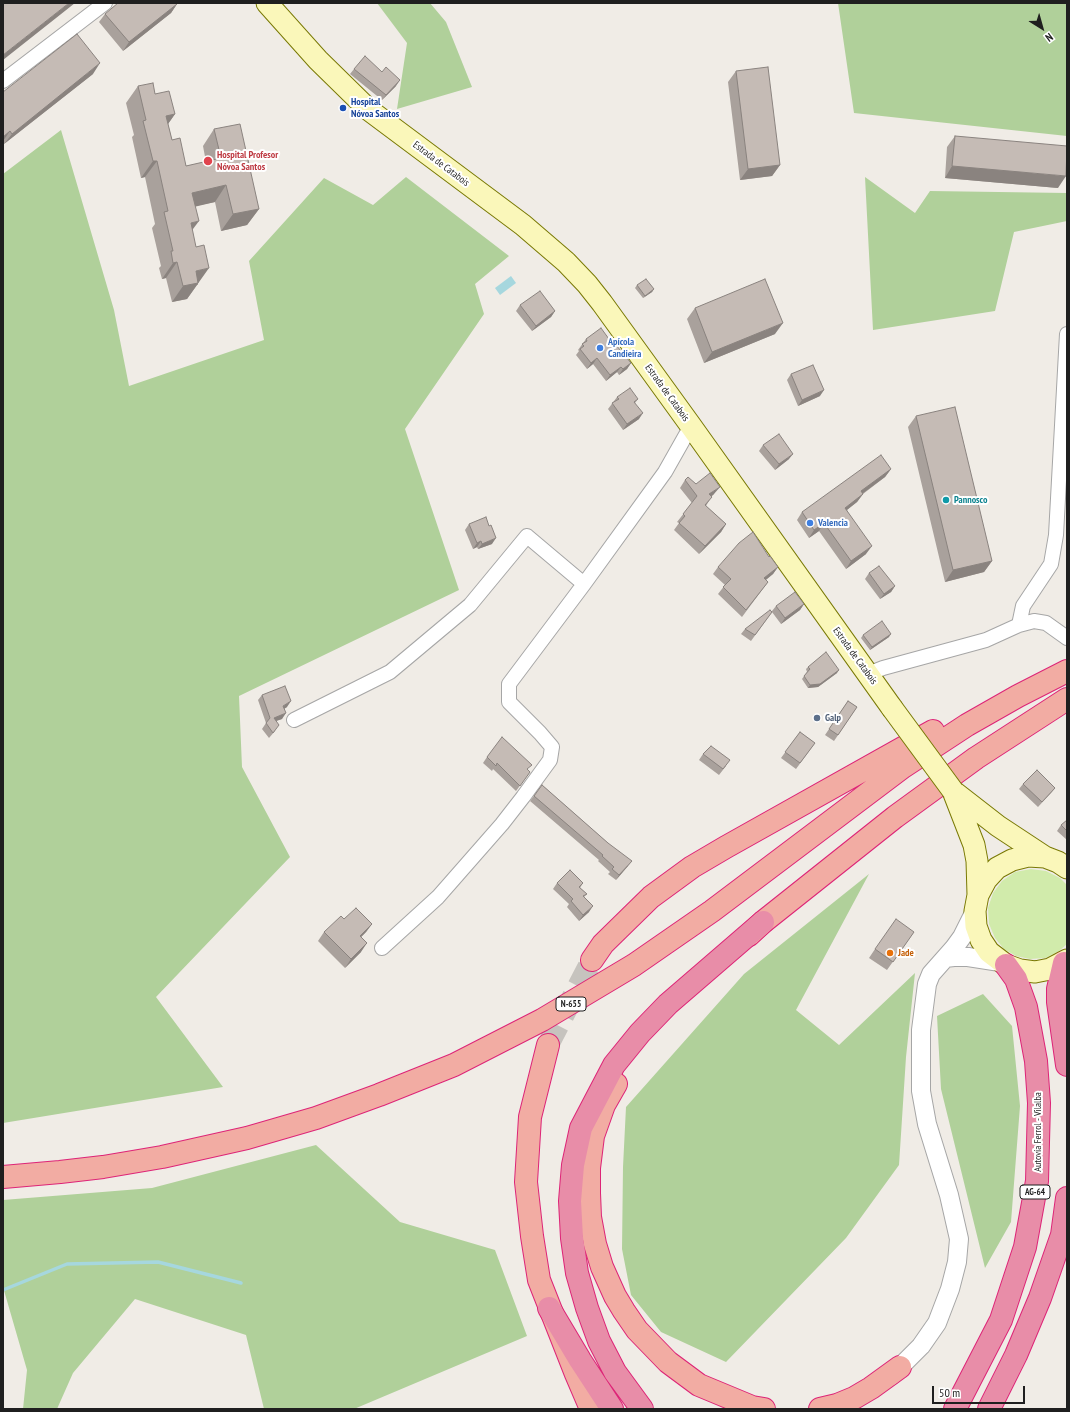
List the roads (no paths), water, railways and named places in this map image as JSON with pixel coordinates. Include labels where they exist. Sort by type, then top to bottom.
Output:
[{"type":"highway","points":[[592,960],[603,944],[651,897],[692,867],[732,843],[990,700],[1042,674],[1067,667]]},
{"type":"highway","name":"N-655","points":[[3,1177],[60,1172],[162,1157],[240,1139],[316,1118],[461,1061],[542,1020],[634,965],[712,911],[903,766],[974,721],[1067,671]]},
{"type":"highway","points":[[642,1409],[615,1372],[598,1341],[587,1308],[578,1273],[572,1238],[570,1201],[573,1165],[581,1128],[614,1065],[640,1033],[668,1004],[763,922],[895,817],[976,758],[1067,699]]},
{"type":"highway","points":[[763,922],[671,1012],[643,1042],[622,1073],[604,1105],[593,1136],[588,1193],[590,1217],[595,1244],[602,1267],[615,1296],[637,1330],[668,1362],[699,1385],[752,1407],[764,1409]]},
{"type":"highway","points":[[1065,962],[1059,982],[1058,1002],[1067,1065]]},
{"type":"highway","name":"Autovía Ferrol - Vilalba","points":[[955,1409],[1001,1320],[1026,1247],[1037,1181],[1039,1103],[1036,1061],[1026,1007],[1016,979],[1003,964]]},
{"type":"highway","points":[[548,1045],[530,1117],[526,1182],[532,1236],[539,1280],[591,1409]]},
{"type":"highway","points":[[990,1409],[1016,1355],[1040,1298],[1062,1236],[1067,1198]]},
{"type":"highway","points":[[549,1308],[580,1360],[612,1409]]},
{"type":"highway","points":[[820,1409],[837,1405],[854,1398],[871,1388],[900,1367]]},
{"type":"main road","name":"Estrada de Catabois","points":[[267,3],[318,60],[369,110],[523,225],[566,262],[586,284],[602,303],[691,426],[952,791]]},
{"type":"main road","points":[[952,791],[998,826],[1045,857],[1058,862],[1067,868]]},
{"type":"main road","points":[[952,791],[974,845],[977,861],[976,926],[981,940],[989,952],[1003,964],[1020,970],[1035,972],[1050,969],[1065,962]]},
{"type":"main road","points":[[977,903],[986,880],[998,868],[1012,860],[1028,856],[1045,857]]},
{"type":"street","points":[[3,81],[105,3]]},
{"type":"street","points":[[1019,625],[1023,606],[1052,564],[1056,535],[1067,334]]},
{"type":"street","points":[[382,948],[438,897],[506,819],[550,760],[552,747],[509,702],[509,684],[665,472],[691,426]]},
{"type":"street","points":[[294,720],[390,672],[470,605],[527,536],[584,584]]},
{"type":"street","points":[[868,674],[882,668],[986,640],[1019,625],[1034,622],[1046,623],[1062,634]]},
{"type":"street","points":[[852,1409],[867,1400],[900,1367],[920,1346],[937,1323],[950,1289],[957,1262],[959,1240],[949,1195],[927,1124],[921,1091],[921,1030],[927,984],[931,974],[962,937],[977,903]]},
{"type":"street","points":[[945,958],[968,957],[1003,964]]},
{"type":"water","points":[[511,276],[516,283],[500,295],[495,288]]},
{"type":"waterway","points":[[3,1290],[67,1264],[158,1262],[241,1283]]},
{"type":"tunnel","points":[[548,1045],[592,960]]},
{"type":"place","name":"Hospital Nóvoa Santos","points":[[343,108]]},
{"type":"place","name":"Hospital Profesor Nóvoa Santos","points":[[208,161]]},
{"type":"place","name":"Apícola Candieira","points":[[600,348]]},
{"type":"place","name":"Pannosco","points":[[946,500]]},
{"type":"place","name":"Valencia","points":[[810,523]]},
{"type":"place","name":"Galp","points":[[817,718]]},
{"type":"place","name":"Jade","points":[[890,953]]}]
